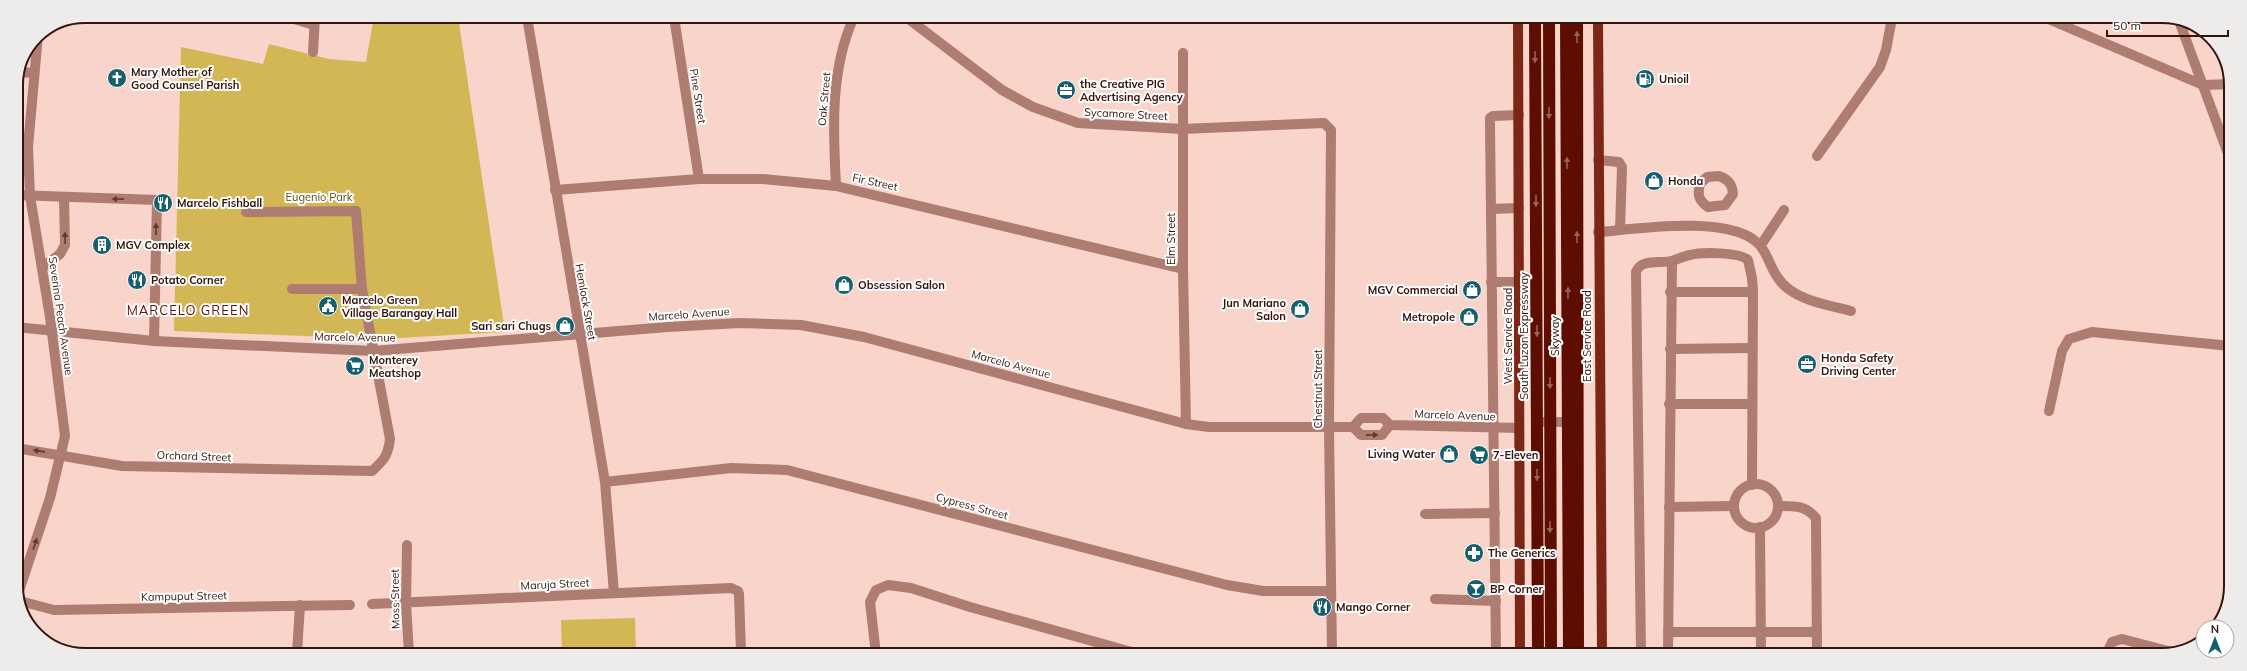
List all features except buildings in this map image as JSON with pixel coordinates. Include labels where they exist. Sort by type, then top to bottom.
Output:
[{"type":"highway","name":"South Luzon Expressway","points":[[1535,23],[1538,648]]},
{"type":"highway","name":"Skyway","points":[[1549,23],[1551,648]]},
{"type":"highway","name":"Skyway","points":[[1566,23],[1569,648]]},
{"type":"highway","points":[[1577,23],[1578,648]]},
{"type":"main road","name":"West Service Road","points":[[1518,23],[1520,648]]},
{"type":"main road","name":"East Service Road","points":[[1598,23],[1598,232],[1602,648]]},
{"type":"street","points":[[313,52],[315,23]]},
{"type":"street","name":"Hemlock Street","points":[[528,23],[605,482],[614,593]]},
{"type":"street","name":"Pine Street","points":[[675,23],[699,179]]},
{"type":"street","name":"Oak Street","points":[[836,186],[833,123],[837,84],[851,23]]},
{"type":"street","name":"Sycamore Street","points":[[914,23],[1002,90],[1033,107],[1078,123],[1182,128],[1324,123],[1328,125]]},
{"type":"street","points":[[1817,156],[1880,67],[1886,50],[1891,23]]},
{"type":"street","points":[[2059,23],[2203,84],[2224,84]]},
{"type":"street","points":[[2181,26],[2224,142]]},
{"type":"street","name":"Severina Peach Avenue","points":[[23,579],[50,498],[62,455],[65,436],[43,266],[30,196],[28,147],[37,47]]},
{"type":"street","name":"Elm Street","points":[[1183,53],[1183,269],[1186,424]]},
{"type":"street","points":[[24,72],[34,73]]},
{"type":"street","points":[[1496,648],[1490,118],[1499,115],[1519,115]]},
{"type":"street","name":"Chestnut Street","points":[[1328,125],[1332,135],[1329,427],[1332,648]]},
{"type":"street","points":[[1598,160],[1619,162],[1622,167],[1620,230]]},
{"type":"street","name":"Fir Street","points":[[555,190],[699,179],[763,179],[836,186],[1183,269]]},
{"type":"street","points":[[23,196],[156,200],[154,341]]},
{"type":"street","points":[[43,266],[60,254],[65,245],[64,198]]},
{"type":"street","points":[[1706,225],[1708,207]]},
{"type":"street","points":[[1491,209],[1519,208]]},
{"type":"street","points":[[1761,245],[1784,210]]},
{"type":"street","points":[[246,212],[356,211],[362,289],[373,351]]},
{"type":"street","points":[[1598,232],[1706,225],[1732,230],[1748,236],[1761,245],[1778,279],[1788,288],[1804,298],[1852,311]]},
{"type":"street","points":[[1641,648],[1636,272],[1638,267],[1643,264],[1672,261],[1692,254],[1737,254],[1748,260],[1753,292],[1751,348],[1752,484]]},
{"type":"street","points":[[1668,648],[1670,292],[1672,261]]},
{"type":"street","points":[[1491,282],[1520,282]]},
{"type":"street","points":[[292,289],[362,289]]},
{"type":"street","points":[[1670,292],[1753,292]]},
{"type":"street","name":"Marcelo Avenue","points":[[23,328],[154,341],[373,351],[740,323],[801,325],[864,337],[1186,424],[1209,427],[1353,427],[1361,435],[1382,435],[1390,425]]},
{"type":"street","points":[[2049,411],[2062,351],[2069,339],[2092,332],[2224,345]]},
{"type":"street","points":[[1670,349],[1751,348]]},
{"type":"street","name":"Orchard Street","points":[[23,449],[122,466],[372,471],[388,453],[390,439],[373,351]]},
{"type":"street","points":[[1669,404],[1751,404]]},
{"type":"street","name":"Marcelo Avenue","points":[[1353,427],[1361,418],[1383,418],[1390,425],[1519,428]]},
{"type":"street","points":[[1537,422],[1577,422]]},
{"type":"street","name":"Cypress Street","points":[[605,482],[731,468],[787,470],[1227,585],[1263,591],[1331,591]]},
{"type":"street","points":[[1759,484],[1773,492],[1778,506],[1773,520],[1760,527],[1749,527],[1740,521],[1734,506],[1737,494],[1746,486],[1759,484]]},
{"type":"street","points":[[1669,507],[1734,506]]},
{"type":"street","points":[[1778,506],[1801,507],[1810,511],[1816,518],[1817,648]]},
{"type":"street","points":[[1425,514],[1495,513]]},
{"type":"street","points":[[1760,527],[1761,648]]},
{"type":"street","name":"Moss Street","points":[[407,545],[406,604],[409,648]]},
{"type":"street","points":[[875,648],[870,602],[876,590],[888,585],[910,588],[970,607],[1117,648]]},
{"type":"street","name":"Maruja Street","points":[[372,604],[406,604],[731,588],[738,591],[741,648]]},
{"type":"street","points":[[1435,599],[1496,601]]},
{"type":"street","name":"Kampuput Street","points":[[25,601],[54,610],[350,605]]},
{"type":"street","points":[[297,648],[300,605]]},
{"type":"street","points":[[1668,632],[1817,632]]},
{"type":"street","points":[[2109,648],[2112,642],[2122,639],[2157,648]]},
{"type":"green space","name":"Eugenio Park","points":[[373,23],[459,23],[505,332],[381,339],[174,331],[181,47],[263,64],[269,44],[329,59],[366,62]]},
{"type":"green space","points":[[635,618],[636,648],[562,648],[561,620]]},
{"type":"place","name":"Mary Mother of Good Counsel Parish","points":[[117,78]]},
{"type":"place","name":"Unioil","points":[[1645,79]]},
{"type":"place","name":"the Creative PIG Advertising Agency","points":[[1066,90]]},
{"type":"place","name":"Honda","points":[[1654,181]]},
{"type":"place","name":"Marcelo Fishball","points":[[163,203]]},
{"type":"place","name":"MGV Complex","points":[[102,245]]},
{"type":"place","name":"Potato Corner","points":[[137,280]]},
{"type":"place","name":"Obsession Salon","points":[[844,285]]},
{"type":"place","name":"MGV Commercial","points":[[1472,290]]},
{"type":"place","name":"Marcelo Green Village Barangay Hall","points":[[328,306]]},
{"type":"place","name":"Jun Mariano Salon","points":[[1300,309]]},
{"type":"place","name":"Metropole","points":[[1469,317]]},
{"type":"place","name":"Sari sari Chugs","points":[[565,326]]},
{"type":"place","name":"Honda Safety Driving Center","points":[[1807,364]]},
{"type":"place","name":"Monterey Meatshop","points":[[355,366]]},
{"type":"place","name":"Living Water","points":[[1449,454]]},
{"type":"place","name":"7-Eleven","points":[[1479,455]]},
{"type":"place","name":"The Generics","points":[[1474,553]]},
{"type":"place","name":"BP Corner","points":[[1476,589]]},
{"type":"place","name":"Mango Corner","points":[[1322,607]]},
{"type":"district","name":"MARCELO GREEN","points":[[188,310]]}]
